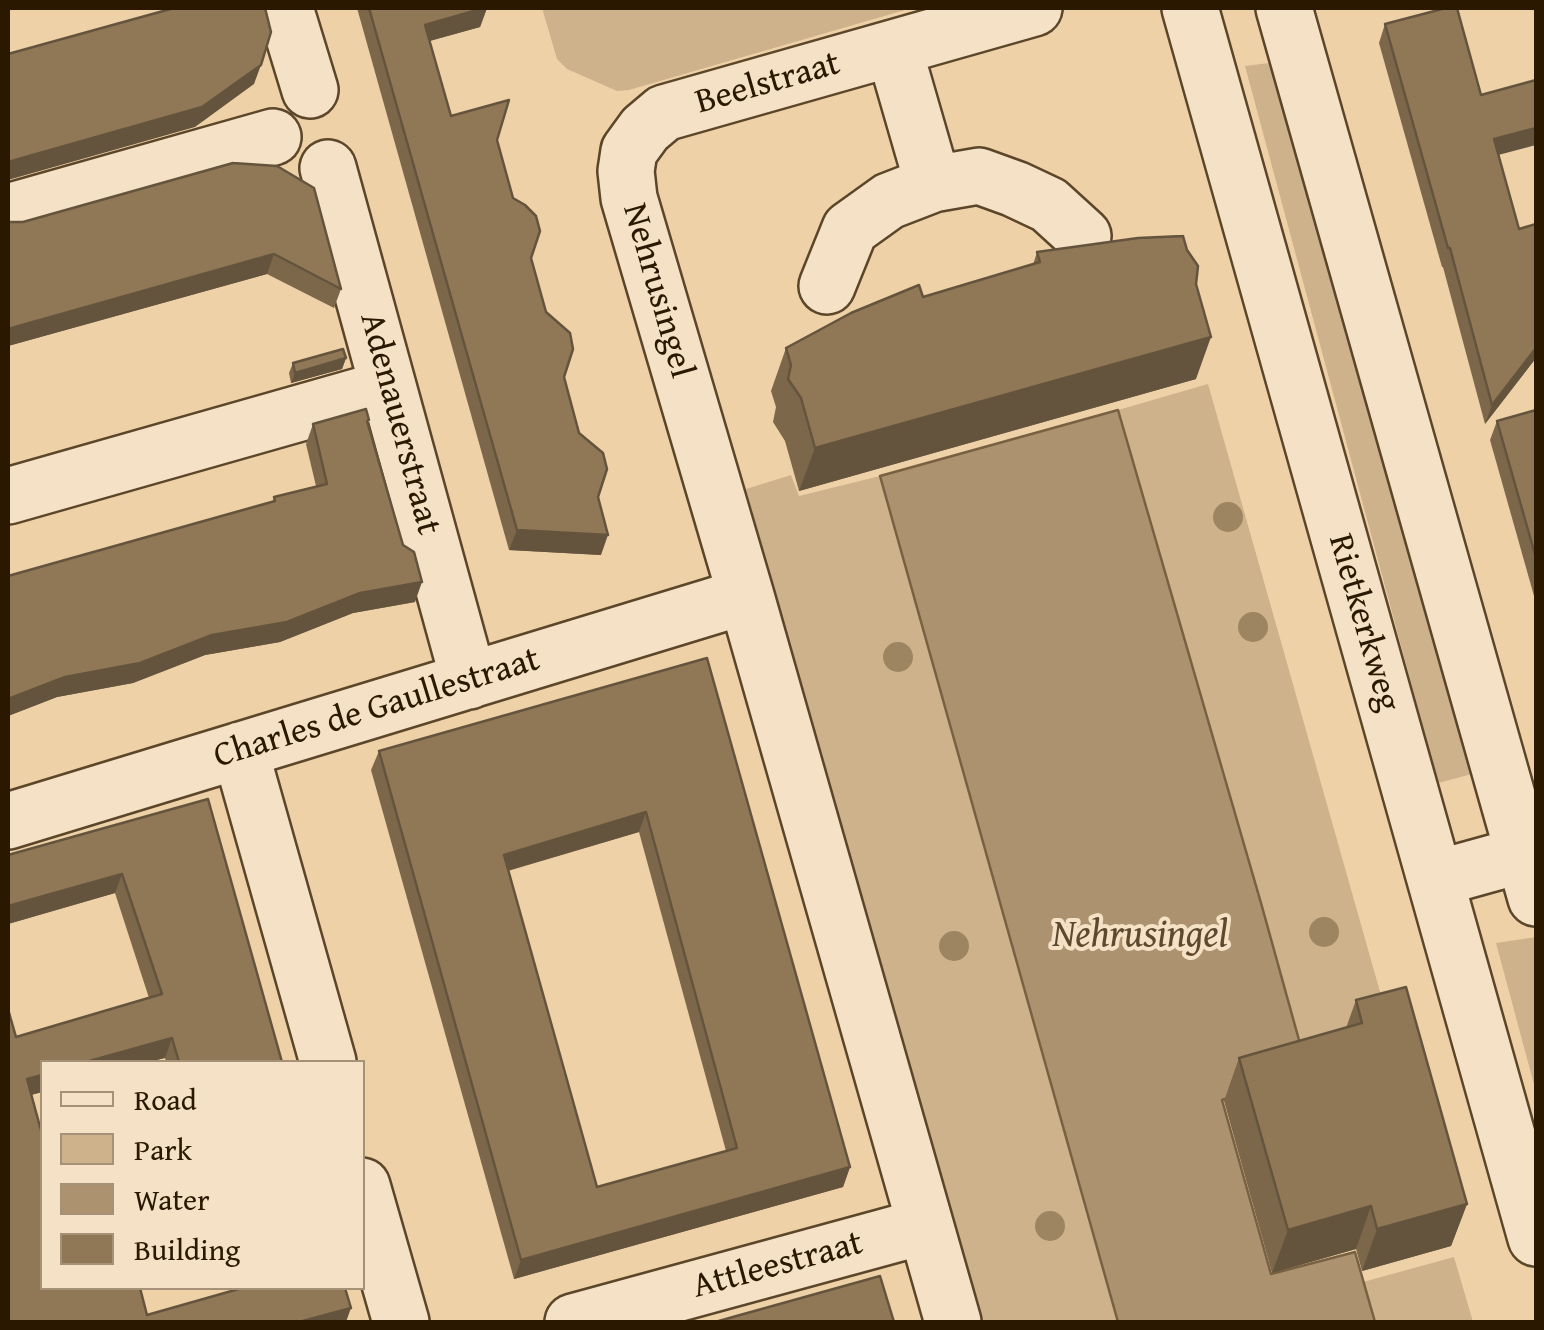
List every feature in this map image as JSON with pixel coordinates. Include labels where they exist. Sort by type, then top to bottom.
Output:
[{"type":"street","points":[[285,8],[310,90]]},
{"type":"street","name":"Beelstraat","points":[[645,128],[664,114],[1034,8]]},
{"type":"street","name":"Rietkerkweg","points":[[1190,8],[1536,1238]]},
{"type":"street","points":[[1284,8],[1532,868],[1435,879]]},
{"type":"street","points":[[894,49],[933,184]]},
{"type":"street","name":"Nehrusingel","points":[[645,128],[629,150],[629,198],[953,1322]]},
{"type":"street","points":[[8,212],[272,138]]},
{"type":"street","name":"Adenauerstraat","points":[[328,168],[469,681]]},
{"type":"street","points":[[827,286],[850,229],[890,201],[933,184],[978,176],[1049,205],[1082,236]]},
{"type":"street","points":[[8,496],[388,388]]},
{"type":"street","name":"Charles de Gaullestraat","points":[[8,821],[746,596]]},
{"type":"street","points":[[240,750],[327,1060]]},
{"type":"street","points":[[365,1196],[401,1322]]},
{"type":"street","name":"Attleestraat","points":[[573,1322],[926,1226]]},
{"type":"green space","points":[[542,8],[912,8],[617,91],[567,69],[557,59]]},
{"type":"green space","points":[[1285,61],[1487,770],[1438,783],[1245,66]]},
{"type":"green space","points":[[1208,384],[1388,1020],[1299,1040],[1118,410]]},
{"type":"green space","points":[[791,475],[799,496],[880,476],[1118,1322],[982,1322],[746,489]]},
{"type":"green space","points":[[1536,937],[1536,1092],[1496,943]]},
{"type":"green space","points":[[1454,1257],[1473,1322],[1375,1322],[1363,1282]]},
{"type":"water","name":"Nehrusingel","points":[[1118,410],[1299,1040],[1305,1074],[1222,1100],[1271,1274],[1355,1252],[1375,1322],[1118,1322],[880,476]]},
{"type":"building","points":[[174,8],[265,8],[271,32],[261,65],[202,107],[8,162],[8,54]]},
{"type":"building","points":[[369,8],[484,8],[425,25],[451,116],[509,100],[497,140],[513,198],[536,216],[540,231],[531,258],[546,312],[570,333],[573,349],[564,377],[579,433],[603,453],[607,469],[598,497],[608,535],[517,530]]},
{"type":"building","points":[[1457,8],[1481,95],[1536,80],[1536,128],[1494,139],[1519,229],[1536,224],[1536,348],[1492,405],[1385,24]]},
{"type":"building","points":[[233,163],[277,166],[314,188],[341,289],[274,254],[8,329],[8,222],[23,222]]},
{"type":"building","points":[[1183,236],[1198,266],[1196,284],[1211,337],[815,448],[801,398],[788,379],[791,365],[786,348],[851,313],[919,285],[923,297],[1040,262],[1037,252]]},
{"type":"building","points":[[343,349],[346,358],[295,373],[293,363]]},
{"type":"building","points":[[366,409],[403,545],[414,552],[422,582],[360,593],[287,622],[212,635],[140,663],[65,677],[8,699],[8,576],[327,484],[313,424]]},
{"type":"building","points":[[1536,410],[1536,558],[1497,421]]},
{"type":"building","points":[[707,658],[850,1167],[521,1260],[379,751]],"holes":[[[646,812],[737,1148],[597,1187],[504,855]]]},
{"type":"building","points":[[208,799],[281,1060],[178,1060],[172,1038],[93,1060],[40,1060],[40,1076],[27,1079],[40,1127],[40,1290],[141,1290],[147,1315],[235,1290],[346,1290],[351,1308],[299,1322],[8,1322],[8,1009],[16,1037],[162,994],[122,874],[8,906],[8,855]]},
{"type":"building","points":[[1406,987],[1467,1204],[1377,1229],[1371,1206],[1288,1230],[1239,1058],[1362,1023],[1356,1000]]},
{"type":"building","points":[[880,1276],[894,1322],[715,1322]]}]
